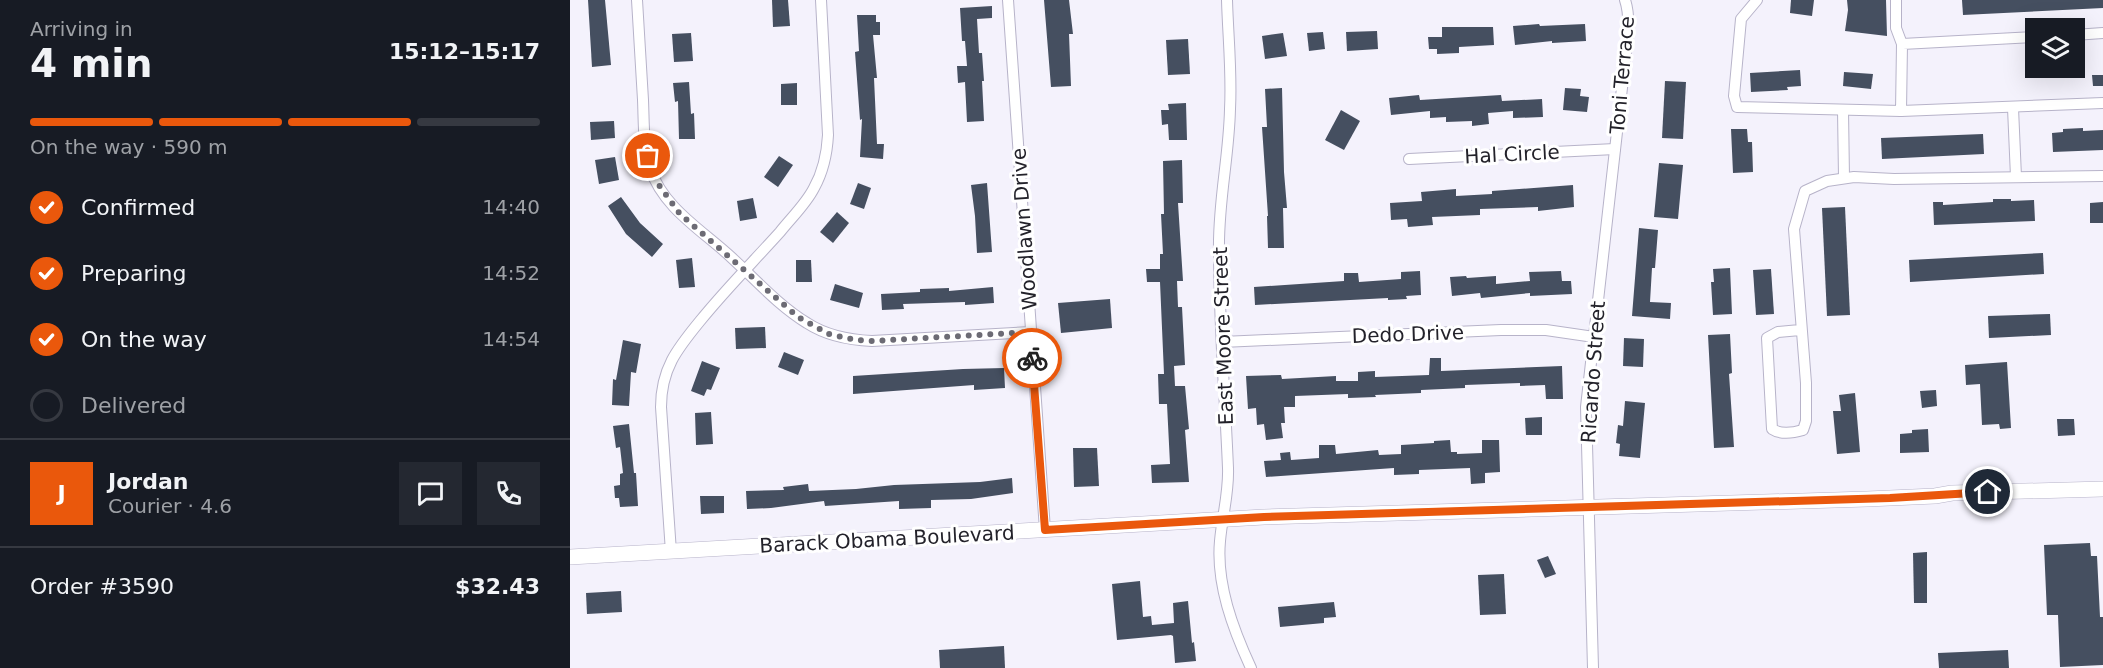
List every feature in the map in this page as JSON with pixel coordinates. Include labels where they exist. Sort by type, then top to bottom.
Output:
[{"type":"main road","name":"Barack Obama Boulevard","points":[[570,557],[1264,517],[2103,489]]},
{"type":"street","points":[[637,0],[645,144],[650,168],[662,192],[680,214],[798,317],[840,338],[872,341],[1031,332]]},
{"type":"street","points":[[671,552],[660,407],[662,384],[677,349],[813,191],[824,163],[828,135],[821,0]]},
{"type":"street","name":"Woodlawn Drive","points":[[1008,0],[1045,530]]},
{"type":"street","name":"East Moore Street","points":[[1227,0],[1231,108],[1219,225],[1228,476],[1220,542],[1226,598],[1251,668]]},
{"type":"street","name":"Toni Terrace","points":[[1616,150],[1628,20],[1625,0]]},
{"type":"street","points":[[1757,0],[1741,19],[1734,96],[1737,107],[1901,111],[2103,104]]},
{"type":"street","points":[[1896,0],[1896,28],[1902,44],[1901,111]]},
{"type":"street","points":[[2085,34],[2103,33]]},
{"type":"street","points":[[1902,44],[2025,38]]},
{"type":"street","points":[[2013,108],[2016,177]]},
{"type":"street","points":[[1843,110],[1844,178]]},
{"type":"street","name":"Hal Circle","points":[[1409,159],[1616,150]]},
{"type":"street","name":"Ricardo Street","points":[[1593,668],[1586,407],[1616,150]]},
{"type":"street","points":[[1800,330],[1778,332],[1767,338],[1772,429],[1777,432],[1793,433],[1803,430],[1806,421],[1806,383],[1800,330],[1794,229],[1805,191],[1827,181],[1844,178],[2103,176]]},
{"type":"street","name":"Dedo Drive","points":[[1222,342],[1501,330],[1546,330],[1594,337]]},
{"type":"building","points":[[588,0],[605,0],[611,65],[592,67]]},
{"type":"building","points":[[772,0],[788,0],[790,26],[773,27]]},
{"type":"building","points":[[1044,0],[1069,0],[1073,34],[1069,34],[1071,86],[1051,87]]},
{"type":"building","points":[[1791,0],[1814,0],[1812,16],[1790,13]]},
{"type":"building","points":[[1847,0],[1886,0],[1887,36],[1845,31]]},
{"type":"building","points":[[1962,0],[2103,0],[2103,8],[1963,15]]},
{"type":"building","points":[[992,6],[992,18],[977,19],[979,53],[982,53],[984,81],[982,81],[984,121],[967,122],[965,82],[958,83],[957,66],[967,66],[965,41],[962,41],[960,8]]},
{"type":"building","points":[[857,15],[876,15],[876,22],[880,22],[880,35],[873,35],[877,78],[874,78],[877,144],[884,144],[883,159],[860,157],[862,119],[860,120],[855,52],[859,51]]},
{"type":"building","points":[[1539,24],[1540,26],[1585,24],[1586,41],[1552,43],[1552,41],[1515,45],[1513,26]]},
{"type":"building","points":[[1442,27],[1493,27],[1494,45],[1459,47],[1459,53],[1437,54],[1437,49],[1429,49],[1428,37],[1442,37]]},
{"type":"building","points":[[1377,31],[1378,49],[1347,51],[1346,32]]},
{"type":"building","points":[[1323,32],[1325,49],[1309,51],[1307,33]]},
{"type":"building","points":[[691,33],[693,61],[674,62],[672,34]]},
{"type":"building","points":[[1283,33],[1287,56],[1265,59],[1262,36]]},
{"type":"building","points":[[1188,39],[1190,74],[1168,75],[1166,40]]},
{"type":"building","points":[[1800,70],[1801,86],[1787,87],[1788,90],[1751,92],[1750,73]]},
{"type":"building","points":[[1844,72],[1873,74],[1871,89],[1843,86]]},
{"type":"building","points":[[2092,75],[2103,75],[2103,86],[2093,86]]},
{"type":"building","points":[[1665,81],[1686,82],[1683,139],[1662,138]]},
{"type":"building","points":[[689,82],[695,139],[679,139],[678,101],[675,102],[673,83]]},
{"type":"building","points":[[797,83],[797,105],[781,105],[781,84]]},
{"type":"building","points":[[1282,88],[1287,208],[1283,208],[1284,248],[1268,248],[1262,127],[1267,127],[1265,89]]},
{"type":"building","points":[[1565,88],[1581,89],[1580,96],[1589,97],[1587,112],[1563,110]]},
{"type":"building","points":[[1419,95],[1420,100],[1501,95],[1502,101],[1542,99],[1543,117],[1513,118],[1513,111],[1488,113],[1489,124],[1472,126],[1472,121],[1446,122],[1446,117],[1430,118],[1430,111],[1391,115],[1389,98]]},
{"type":"building","points":[[1186,103],[1187,140],[1169,140],[1168,124],[1162,125],[1161,110],[1169,110],[1168,104]]},
{"type":"building","points":[[1341,110],[1360,121],[1344,150],[1325,140]]},
{"type":"building","points":[[614,121],[615,138],[591,140],[590,122]]},
{"type":"building","points":[[2083,128],[2083,131],[2103,130],[2103,150],[2053,152],[2052,133],[2063,132],[2063,129]]},
{"type":"building","points":[[1731,129],[1747,129],[1748,142],[1752,142],[1753,172],[1733,173]]},
{"type":"building","points":[[1983,134],[1984,154],[1882,159],[1881,138]]},
{"type":"building","points":[[779,156],[793,165],[778,187],[764,177]]},
{"type":"building","points":[[615,157],[619,180],[599,184],[595,160]]},
{"type":"building","points":[[1182,160],[1183,203],[1178,203],[1183,281],[1177,281],[1178,307],[1182,307],[1185,365],[1174,366],[1175,386],[1185,386],[1189,429],[1185,430],[1189,482],[1152,483],[1151,465],[1170,464],[1167,404],[1159,404],[1158,374],[1164,374],[1160,282],[1147,282],[1146,269],[1160,269],[1160,254],[1163,254],[1161,214],[1164,214],[1163,161]]},
{"type":"building","points":[[1659,163],[1683,165],[1678,219],[1654,217]]},
{"type":"building","points":[[858,183],[871,188],[864,209],[850,204]]},
{"type":"building","points":[[987,183],[992,252],[977,253],[971,185]]},
{"type":"building","points":[[1573,185],[1574,207],[1538,211],[1538,207],[1480,209],[1480,215],[1432,217],[1433,225],[1408,227],[1407,219],[1391,220],[1390,203],[1422,201],[1421,192],[1456,189],[1456,196]]},
{"type":"building","points":[[621,197],[640,223],[663,244],[652,257],[626,234],[608,206]]},
{"type":"building","points":[[753,198],[757,218],[740,221],[737,201]]},
{"type":"building","points":[[1993,199],[2034,200],[2035,221],[1934,225],[1933,202],[1943,202],[1943,205],[1993,202]]},
{"type":"building","points":[[2103,202],[2103,223],[2090,223],[2090,203]]},
{"type":"building","points":[[1845,207],[1850,315],[1827,316],[1822,208]]},
{"type":"building","points":[[837,212],[849,223],[833,243],[820,232]]},
{"type":"building","points":[[1639,228],[1658,230],[1650,302],[1671,303],[1670,319],[1632,316]]},
{"type":"building","points":[[2043,253],[2044,274],[1910,282],[1909,260]]},
{"type":"building","points":[[692,258],[695,287],[679,288],[676,260]]},
{"type":"building","points":[[796,260],[811,260],[812,282],[796,282]]},
{"type":"building","points":[[1730,268],[1732,314],[1713,315],[1711,282],[1714,282],[1713,269]]},
{"type":"building","points":[[1771,269],[1774,314],[1756,315],[1753,270]]},
{"type":"building","points":[[1420,271],[1421,295],[1406,296],[1407,299],[1255,305],[1254,287],[1344,281],[1344,273],[1358,273],[1359,282],[1401,279],[1401,272]]},
{"type":"building","points":[[1561,271],[1562,281],[1571,281],[1572,294],[1530,296],[1530,293],[1481,298],[1480,293],[1452,296],[1450,277],[1496,276],[1496,284],[1530,281],[1529,272]]},
{"type":"building","points":[[835,284],[863,293],[859,308],[830,300]]},
{"type":"building","points":[[993,287],[994,303],[903,304],[904,309],[882,310],[881,294],[920,292],[920,289],[949,288],[949,291]]},
{"type":"building","points":[[1110,299],[1112,328],[1061,333],[1058,303]]},
{"type":"building","points":[[2050,314],[2051,335],[1989,338],[1988,316]]},
{"type":"building","points":[[765,327],[766,348],[736,349],[735,328]]},
{"type":"building","points":[[1730,334],[1732,373],[1729,374],[1734,447],[1714,448],[1708,335]]},
{"type":"building","points":[[1624,338],[1644,339],[1643,367],[1623,366]]},
{"type":"building","points":[[623,340],[641,344],[636,373],[631,372],[629,406],[612,405],[613,379],[616,380]]},
{"type":"building","points":[[784,352],[804,360],[798,375],[778,367]]},
{"type":"building","points":[[1430,358],[1441,358],[1441,371],[1562,366],[1563,399],[1546,399],[1545,385],[1520,386],[1520,383],[1465,385],[1465,388],[1421,390],[1421,393],[1375,395],[1376,397],[1348,398],[1348,394],[1295,396],[1295,407],[1284,407],[1285,423],[1281,423],[1283,438],[1266,440],[1264,424],[1257,425],[1256,408],[1248,409],[1246,376],[1281,375],[1282,379],[1336,376],[1336,381],[1358,381],[1358,372],[1375,371],[1375,377],[1429,375]]},
{"type":"building","points":[[702,361],[720,368],[711,390],[707,389],[704,396],[691,391]]},
{"type":"building","points":[[2007,362],[2011,428],[2000,429],[1999,424],[1982,425],[1980,384],[1966,385],[1965,365]]},
{"type":"building","points":[[1004,368],[1005,388],[974,390],[974,385],[853,394],[853,376]]},
{"type":"building","points":[[1936,390],[1937,406],[1922,408],[1920,391]]},
{"type":"building","points":[[1855,393],[1860,452],[1837,454],[1833,411],[1841,411],[1839,395]]},
{"type":"building","points":[[1625,401],[1645,403],[1640,458],[1619,456],[1620,444],[1616,443],[1618,425],[1623,426]]},
{"type":"building","points":[[711,412],[713,444],[696,445],[695,413]]},
{"type":"building","points":[[1542,417],[1542,435],[1526,435],[1525,418]]},
{"type":"building","points":[[2057,419],[2074,419],[2075,435],[2058,436]]},
{"type":"building","points":[[629,424],[638,506],[620,507],[619,498],[615,498],[614,486],[620,485],[620,474],[623,473],[620,447],[616,448],[613,426]]},
{"type":"building","points":[[1928,429],[1929,452],[1900,453],[1900,434],[1912,433],[1912,430]]},
{"type":"building","points":[[1450,440],[1451,452],[1457,452],[1457,454],[1482,453],[1482,440],[1499,440],[1500,472],[1485,473],[1485,483],[1471,484],[1470,468],[1419,470],[1419,474],[1394,475],[1394,468],[1266,477],[1264,461],[1281,460],[1280,453],[1290,452],[1291,460],[1319,458],[1319,445],[1335,445],[1336,454],[1378,450],[1379,455],[1401,454],[1401,445]]},
{"type":"building","points":[[1073,448],[1097,448],[1099,486],[1074,487]]},
{"type":"building","points":[[1012,478],[1013,493],[971,499],[931,500],[931,508],[899,509],[899,501],[825,506],[824,501],[747,509],[746,491],[784,490],[783,487],[808,484],[809,491],[980,482]]},
{"type":"building","points":[[700,496],[724,496],[724,513],[701,514]]},
{"type":"building","points":[[2090,543],[2091,556],[2097,556],[2100,617],[2103,617],[2103,665],[2060,667],[2058,615],[2047,615],[2044,545]]},
{"type":"building","points":[[1927,552],[1927,603],[1914,603],[1913,553]]},
{"type":"building","points":[[1548,556],[1556,574],[1545,578],[1537,560]]},
{"type":"building","points":[[1504,574],[1506,614],[1480,615],[1478,575]]},
{"type":"building","points":[[1140,581],[1143,617],[1151,616],[1152,625],[1174,623],[1173,603],[1188,601],[1196,661],[1175,663],[1173,636],[1171,635],[1117,640],[1112,584]]},
{"type":"building","points":[[621,591],[622,612],[587,614],[586,593]]},
{"type":"building","points":[[1334,602],[1336,617],[1324,618],[1324,623],[1280,627],[1278,607]]},
{"type":"building","points":[[1004,646],[1005,668],[940,668],[939,650]]},
{"type":"building","points":[[2008,650],[2009,668],[1939,668],[1938,653]]},
{"type":"way so far","points":[[648,156],[650,168],[662,192],[680,214],[730,256],[763,288],[808,324],[840,338],[872,341],[1031,332],[1032,358]]},
{"type":"route","points":[[1032,358],[1045,530],[1264,517],[1890,498],[1988,492]]}]
